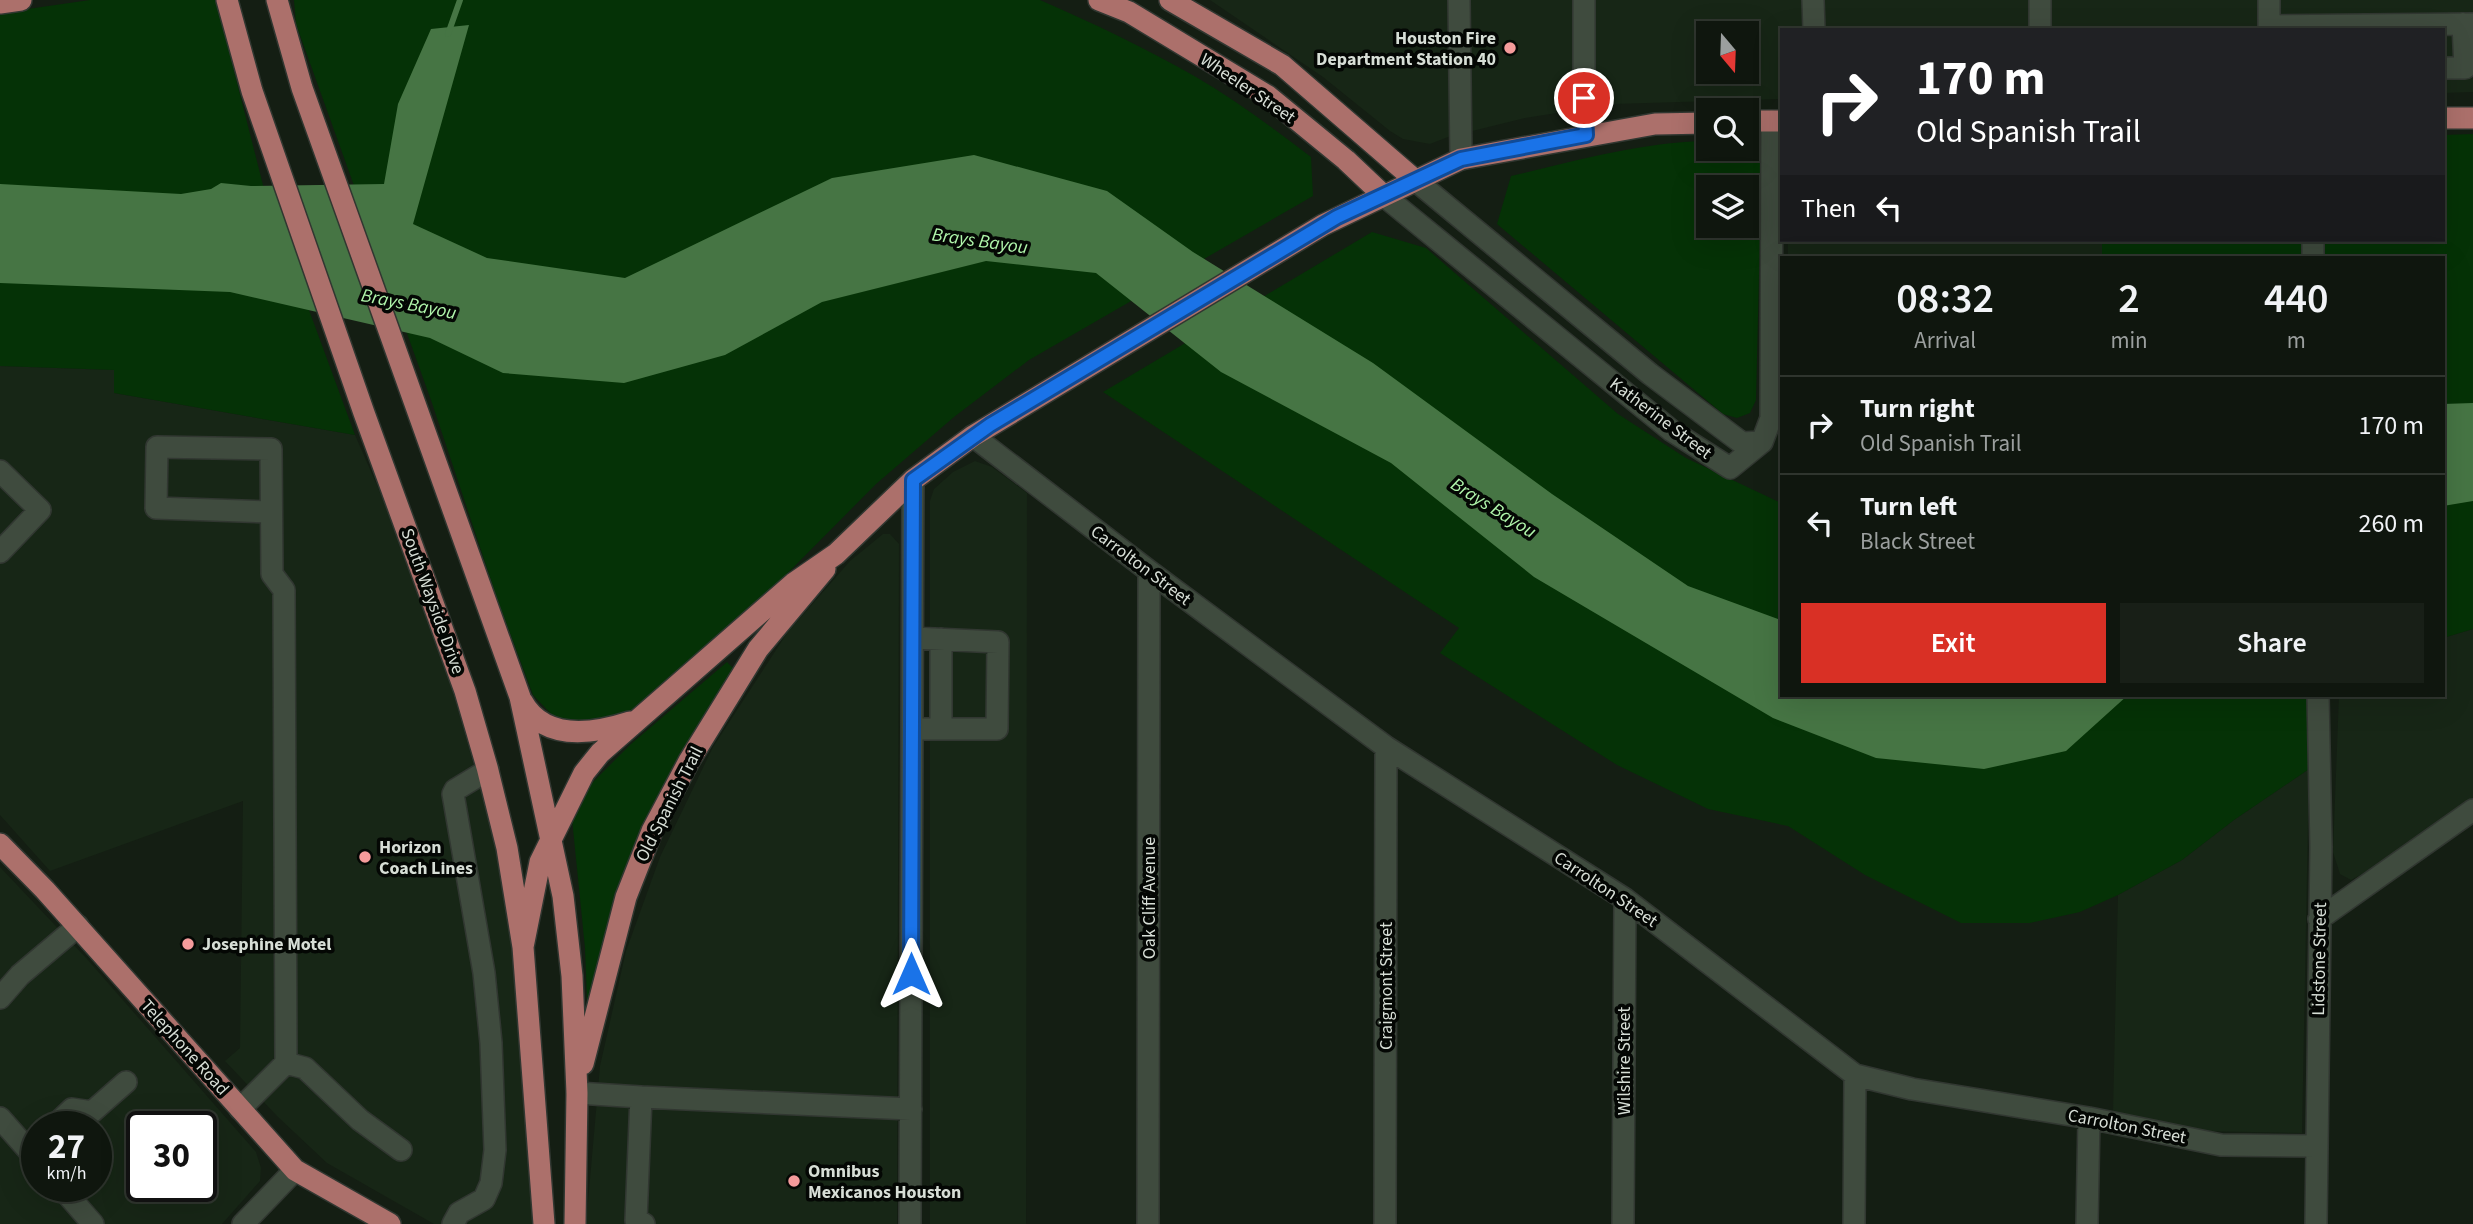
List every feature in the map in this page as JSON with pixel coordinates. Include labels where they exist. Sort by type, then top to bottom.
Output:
[{"type":"main road","points":[[0,3],[21,0]]},
{"type":"main road","name":"South Wayside Drive","points":[[227,0],[252,90],[364,413],[465,691],[488,770],[507,848],[523,947],[544,1224]]},
{"type":"main road","points":[[277,0],[302,88],[526,709],[549,727],[578,734],[606,730],[639,719]]},
{"type":"main road","name":"Wheeler Street","points":[[1099,0],[1129,6],[1268,96],[1346,160],[1383,195]]},
{"type":"main road","name":"Wheeler Street","points":[[1170,0],[1282,65],[1415,180]]},
{"type":"main road","points":[[2445,118],[2473,118]]},
{"type":"main road","points":[[1759,121],[1777,121]]},
{"type":"main road","name":"Old Spanish Trail","points":[[577,1092],[595,1010],[626,897],[652,831],[689,761],[758,649],[836,554],[913,480],[973,436],[1323,225],[1415,180],[1461,159],[1655,124],[1696,122]]},
{"type":"main road","name":"Old Spanish Trail","points":[[523,947],[540,862],[584,773],[600,754],[794,583],[836,554]]},
{"type":"main road","points":[[520,697],[563,896],[572,976],[577,1092],[575,1224]]},
{"type":"main road","name":"Telephone Road","points":[[0,844],[78,926],[295,1170],[388,1224]]},
{"type":"street","points":[[1459,0],[1461,159]]},
{"type":"street","points":[[1584,0],[1586,135]]},
{"type":"street","points":[[1813,0],[1814,28]]},
{"type":"street","points":[[2040,0],[2040,28]]},
{"type":"street","points":[[2269,0],[2269,28],[2429,27],[2468,24],[2465,68],[2445,68]]},
{"type":"street","points":[[1762,442],[1771,418],[1775,345],[1777,121]]},
{"type":"street","name":"Katherine Street","points":[[1415,180],[1650,374],[1742,443],[1762,442]]},
{"type":"street","name":"Katherine Street","points":[[1383,195],[1672,431],[1730,468],[1762,442]]},
{"type":"street","name":"Carrolton Street","points":[[973,436],[1386,747],[1625,899],[1855,1075],[1912,1089],[2089,1118],[2221,1145],[2316,1146]]},
{"type":"street","points":[[240,1109],[286,1063],[284,590],[272,574],[271,449],[157,447],[156,508],[271,512]]},
{"type":"street","points":[[0,471],[40,510],[0,552]]},
{"type":"street","points":[[910,1224],[913,480]]},
{"type":"street","name":"Oak Cliff Avenue","points":[[1148,1224],[1149,571]]},
{"type":"street","points":[[912,729],[997,729],[998,654],[998,642],[913,638]]},
{"type":"street","points":[[941,728],[942,639]]},
{"type":"street","name":"Lidstone Street","points":[[2316,1224],[2321,847],[2318,697]]},
{"type":"street","name":"Craigmont Street","points":[[1385,1224],[1386,747]]},
{"type":"street","points":[[453,1224],[459,1213],[484,1199],[491,1183],[495,1150],[491,1044],[484,974],[453,794],[455,790],[488,770]]},
{"type":"street","points":[[2319,919],[2473,810]]},
{"type":"street","name":"Wilshire Street","points":[[1623,1224],[1625,899]]},
{"type":"street","points":[[0,998],[20,975],[78,926]]},
{"type":"street","points":[[286,1063],[304,1068],[360,1120],[401,1150]]},
{"type":"street","points":[[1854,1224],[1855,1075]]},
{"type":"street","points":[[93,1111],[126,1082]]},
{"type":"street","points":[[577,1092],[911,1110]]},
{"type":"street","points":[[637,1223],[641,1097]]},
{"type":"street","points":[[0,1118],[21,1138]]},
{"type":"street","points":[[2087,1224],[2089,1118]]},
{"type":"street","points":[[243,1224],[295,1170]]},
{"type":"street","points":[[74,1202],[93,1224]]},
{"type":"shaded area","points":[[90,0],[216,0],[263,185],[355,435],[114,393],[114,370],[0,366],[0,13]]},
{"type":"shaded area","points":[[294,0],[1040,0],[1158,56],[1255,115],[1311,157],[1313,196],[1029,360],[954,417],[876,484],[765,596],[626,717],[591,726],[558,721],[533,695],[498,601],[432,403],[296,24]]},
{"type":"shaded area","points":[[1210,0],[2473,0],[2473,92],[2445,93],[2445,28],[1780,28],[1780,99],[1696,98],[1696,102],[1614,104],[1525,118],[1430,144],[1403,139],[1323,77]]},
{"type":"shaded area","points":[[2473,134],[2473,629],[2445,637],[2445,256],[2102,256],[2102,242],[2445,242],[2445,135]]},
{"type":"shaded area","points":[[1696,141],[1696,161],[1759,161],[1759,147],[1762,149],[1756,400],[1750,413],[1737,418],[1723,414],[1497,224],[1511,176],[1608,153]]},
{"type":"shaded area","points":[[1372,232],[1426,248],[1618,414],[1686,458],[1780,503],[1780,697],[2311,697],[2309,769],[2234,820],[2182,860],[2118,895],[2080,912],[2030,923],[1961,923],[1865,875],[1788,826],[1708,809],[1617,765],[1440,653],[1459,628],[1103,392]]},
{"type":"shaded area","points":[[1788,242],[2102,242],[2102,256],[1788,256]]},
{"type":"shaded area","points":[[0,366],[115,370],[114,393],[355,435],[390,515],[451,685],[504,871],[520,969],[534,1224],[434,1224],[327,1163],[278,1117],[225,1061],[240,1048],[243,801],[50,871],[0,815]]},
{"type":"shaded area","points":[[975,461],[992,467],[1027,493],[1026,1224],[930,1224],[930,501],[934,489],[953,472]]},
{"type":"shaded area","points":[[883,534],[890,534],[899,544],[897,1224],[586,1224],[600,1066],[626,951],[660,857],[713,747],[787,633],[850,561]]},
{"type":"shaded area","points":[[2473,629],[2473,799],[2370,870],[2351,880],[2340,874],[2333,852],[2339,697],[2445,697],[2445,637]]},
{"type":"shaded area","points":[[727,662],[734,669],[686,747],[590,1004],[587,1000],[585,948],[572,819],[590,785],[631,744]]},
{"type":"shaded area","points":[[2309,769],[2302,1133],[2202,1131],[2113,1112],[2118,895],[2182,860],[2234,820]]},
{"type":"shaded area","points":[[0,867],[87,959],[256,1152],[261,1168],[260,1181],[222,1224],[0,1224]]},
{"type":"water","name":"Brays Bayou","points":[[469,25],[413,224],[487,258],[625,278],[832,178],[974,155],[1107,191],[1193,252],[1373,363],[1552,494],[1688,586],[1780,620],[1780,697],[2126,697],[2066,751],[1984,769],[1876,758],[1773,718],[1534,577],[1391,463],[1221,372],[1096,273],[986,261],[822,302],[725,355],[624,383],[503,373],[430,338],[230,292],[0,283],[0,184],[181,194],[211,189],[221,183],[251,186],[384,184],[398,104],[431,29]]},
{"type":"water","points":[[2473,403],[2473,501],[2445,506],[2445,404]]},
{"type":"waterway","points":[[448,34],[460,0]]},
{"type":"place","name":"Houston Fire Department Station 40","points":[[1510,48]]},
{"type":"place","name":"Horizon Coach Lines","points":[[365,857]]},
{"type":"place","name":"Josephine Motel","points":[[188,944]]},
{"type":"place","name":"Omnibus Mexicanos Houston","points":[[794,1181]]},
{"type":"route","points":[[911,974],[913,480],[990,425],[1337,217],[1461,159],[1586,135],[1584,98]]}]
